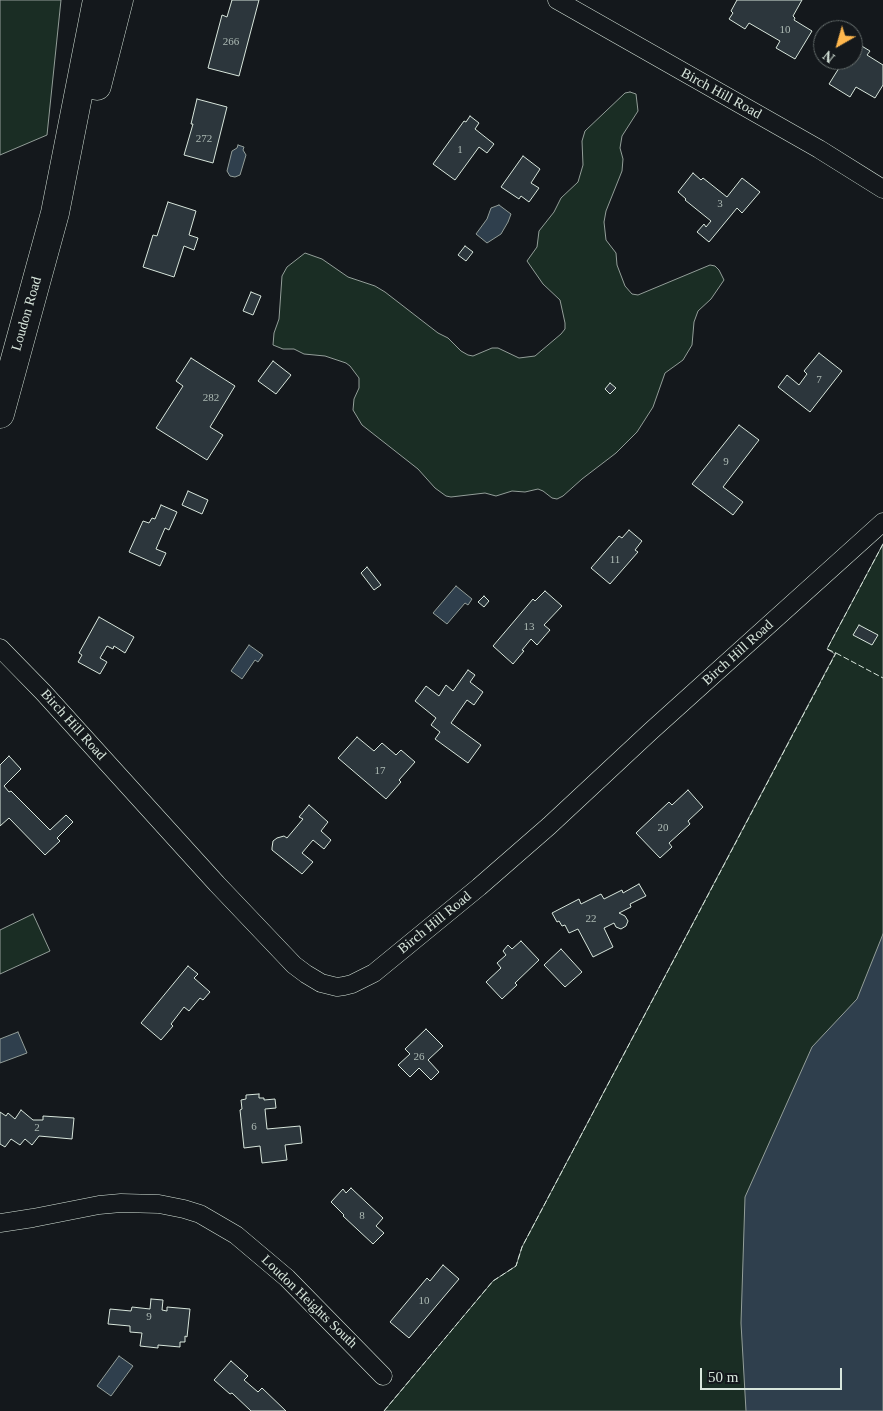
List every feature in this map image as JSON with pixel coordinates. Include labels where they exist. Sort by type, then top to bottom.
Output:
[{"type":"main road","points":[[55,213],[97,0]]},
{"type":"main road","points":[[55,213],[80,148],[119,0]]},
{"type":"main road","points":[[110,39],[126,0]]},
{"type":"main road","name":"Loudon Road","points":[[0,414],[55,213]]},
{"type":"street","name":"Birch Hill Road","points":[[558,0],[611,32],[819,149],[883,189]]},
{"type":"street","name":"Birch Hill Road","points":[[0,648],[43,692],[217,884],[294,965],[321,983],[337,987],[359,981],[380,968],[479,887],[549,826],[651,731],[883,522]]},
{"type":"street","name":"Loudon Heights South","points":[[0,1223],[99,1205],[145,1202],[166,1205],[200,1214],[236,1236],[287,1278],[383,1376]]},
{"type":"green space","points":[[0,0],[61,0],[47,135],[0,155]]},
{"type":"green space","points":[[625,93],[636,94],[638,111],[622,136],[620,148],[623,159],[622,171],[606,211],[604,222],[606,240],[616,253],[617,265],[625,286],[632,294],[638,295],[710,265],[715,266],[719,270],[724,280],[711,299],[698,311],[694,322],[692,345],[683,360],[665,373],[653,407],[637,432],[616,453],[563,496],[557,499],[552,498],[538,489],[525,492],[512,491],[496,496],[485,493],[446,496],[435,488],[418,469],[362,425],[353,410],[354,399],[359,388],[359,378],[350,366],[325,356],[304,354],[294,349],[283,349],[273,345],[274,333],[279,319],[282,276],[287,267],[305,253],[322,259],[348,277],[375,286],[385,292],[468,355],[473,356],[492,348],[498,348],[519,358],[535,356],[561,334],[565,329],[565,323],[560,300],[543,284],[527,261],[537,247],[539,231],[554,212],[561,198],[578,182],[583,165],[582,141],[585,131]]},
{"type":"green space","points":[[883,544],[883,1411],[384,1411],[493,1281],[516,1266],[522,1247],[835,654],[827,649]]},
{"type":"green space","points":[[33,914],[50,951],[0,974],[0,930]]},
{"type":"water","points":[[238,145],[244,147],[243,150],[246,155],[240,175],[235,177],[230,176],[227,171],[232,151]]},
{"type":"water","points":[[499,205],[511,214],[501,234],[487,243],[476,234],[487,219],[491,208]]},
{"type":"water","points":[[456,586],[472,599],[468,605],[465,603],[447,624],[433,613]]},
{"type":"water","points":[[249,645],[263,655],[258,662],[255,660],[242,679],[231,671]]},
{"type":"water","points":[[883,934],[883,1411],[746,1411],[741,1323],[745,1197],[812,1047],[857,999]]},
{"type":"water","points":[[18,1032],[27,1053],[0,1063],[0,1039]]},
{"type":"water","points":[[119,1356],[133,1366],[111,1396],[97,1386]]},
{"type":"building","points":[[232,0],[259,0],[239,76],[208,68],[222,15],[227,17]]},
{"type":"building","points":[[737,0],[802,0],[793,16],[794,20],[812,31],[795,59],[776,48],[780,41],[749,23],[745,29],[729,19]]},
{"type":"building","points":[[863,47],[870,51],[867,55],[883,65],[883,85],[875,98],[856,87],[850,97],[829,84],[838,70],[863,70]]},
{"type":"building","points":[[197,99],[227,107],[213,163],[184,155],[193,124],[191,124]]},
{"type":"building","points":[[470,116],[479,123],[475,129],[494,144],[487,153],[479,147],[455,180],[433,164],[464,121],[466,122]]},
{"type":"building","points":[[523,156],[540,169],[531,183],[539,188],[529,202],[521,196],[519,199],[501,187]]},
{"type":"building","points":[[693,173],[701,180],[703,178],[727,197],[742,178],[760,192],[742,213],[737,208],[709,242],[697,232],[704,224],[706,227],[711,221],[678,192]]},
{"type":"building","points":[[168,202],[196,211],[189,235],[198,238],[194,250],[184,246],[174,277],[143,267],[153,235],[157,236]]},
{"type":"building","points":[[465,246],[473,252],[466,261],[458,255]]},
{"type":"building","points":[[251,292],[261,296],[253,315],[243,311]]},
{"type":"building","points":[[819,353],[842,371],[810,412],[778,387],[787,375],[799,385],[807,374],[804,371]]},
{"type":"building","points":[[191,358],[235,386],[210,427],[223,435],[207,460],[156,428],[183,386],[176,381]]},
{"type":"building","points":[[273,361],[291,375],[276,394],[258,381]]},
{"type":"building","points":[[610,383],[616,388],[610,394],[605,389]]},
{"type":"building","points":[[739,425],[759,440],[723,487],[743,502],[733,515],[692,484]]},
{"type":"building","points":[[188,491],[208,500],[202,514],[182,505]]},
{"type":"building","points":[[161,505],[177,512],[169,530],[165,528],[156,549],[166,553],[160,566],[129,552],[143,521],[149,523],[152,518],[155,519]]},
{"type":"building","points":[[629,530],[642,541],[635,550],[638,552],[610,584],[591,568],[619,536],[622,538]]},
{"type":"building","points":[[367,567],[381,585],[374,590],[361,573]]},
{"type":"building","points":[[545,591],[562,606],[544,625],[550,630],[537,645],[531,639],[513,664],[493,646],[533,599],[535,601]]},
{"type":"building","points":[[484,596],[489,601],[484,607],[478,602]]},
{"type":"building","points":[[99,617],[134,637],[125,653],[114,646],[113,649],[107,646],[100,658],[107,662],[100,674],[78,662],[82,655],[79,653]]},
{"type":"building","points":[[859,625],[878,635],[872,645],[853,635]]},
{"type":"building","points":[[468,670],[475,675],[470,682],[483,692],[474,705],[467,700],[451,723],[481,745],[468,763],[435,739],[440,732],[431,725],[436,718],[415,701],[426,686],[439,696],[446,685],[453,691]]},
{"type":"building","points":[[357,737],[374,751],[382,743],[396,755],[401,750],[415,762],[386,799],[338,758]]},
{"type":"building","points":[[9,756],[21,769],[4,786],[9,792],[11,791],[50,830],[66,815],[73,822],[57,838],[60,841],[45,855],[9,818],[0,826],[0,765]]},
{"type":"building","points":[[688,790],[703,807],[688,821],[690,824],[669,843],[672,847],[660,858],[636,833],[669,802],[672,805]]},
{"type":"building","points":[[309,805],[328,822],[321,831],[331,840],[324,849],[313,840],[302,853],[313,862],[302,874],[272,850],[272,848],[273,841],[277,838],[284,836],[287,838],[303,819],[299,817]]},
{"type":"building","points":[[639,884],[646,896],[630,904],[631,907],[619,913],[625,916],[628,921],[626,926],[621,929],[616,927],[614,923],[604,928],[613,947],[593,957],[578,929],[569,933],[565,925],[562,926],[559,921],[557,922],[552,913],[579,899],[581,904],[601,894],[604,899],[622,890],[623,893]]},
{"type":"building","points":[[521,941],[539,960],[515,983],[517,985],[502,999],[486,982],[501,968],[497,963],[506,955],[503,951],[508,945],[512,949]]},
{"type":"building","points":[[561,949],[582,972],[565,987],[544,965]]},
{"type":"building","points":[[188,966],[198,974],[194,978],[210,992],[203,1000],[200,998],[189,1011],[184,1007],[171,1024],[173,1026],[161,1040],[141,1023]]},
{"type":"building","points":[[426,1029],[443,1046],[428,1060],[439,1072],[431,1080],[419,1068],[410,1077],[398,1065],[410,1054],[405,1049]]},
{"type":"building","points":[[259,1094],[259,1098],[264,1098],[264,1100],[275,1099],[276,1108],[265,1109],[267,1129],[300,1126],[302,1143],[285,1145],[287,1160],[262,1163],[260,1146],[244,1148],[240,1110],[242,1109],[241,1100],[246,1099],[246,1095]]},
{"type":"building","points":[[21,1110],[33,1120],[43,1120],[43,1116],[74,1118],[72,1139],[39,1136],[32,1145],[25,1139],[20,1145],[11,1139],[5,1147],[0,1144],[0,1112],[6,1116],[8,1113],[15,1119]]},
{"type":"building","points":[[351,1188],[383,1218],[376,1226],[384,1233],[373,1244],[331,1202],[343,1189],[346,1193]]},
{"type":"building","points":[[443,1265],[459,1279],[409,1338],[390,1322],[427,1278],[430,1281]]},
{"type":"building","points":[[151,1299],[163,1300],[162,1310],[167,1311],[167,1307],[190,1309],[187,1337],[185,1336],[185,1342],[180,1342],[180,1347],[158,1345],[158,1348],[140,1346],[142,1333],[130,1332],[130,1326],[108,1324],[110,1309],[131,1311],[132,1307],[150,1309]]},
{"type":"building","points":[[231,1361],[248,1376],[244,1380],[258,1392],[262,1388],[286,1411],[251,1411],[232,1393],[230,1394],[214,1380]]},
{"type":"fence","points":[[384,1411],[493,1281],[516,1266],[522,1247],[836,653],[827,649],[883,544]]},
{"type":"fence","points":[[836,653],[883,678]]}]
